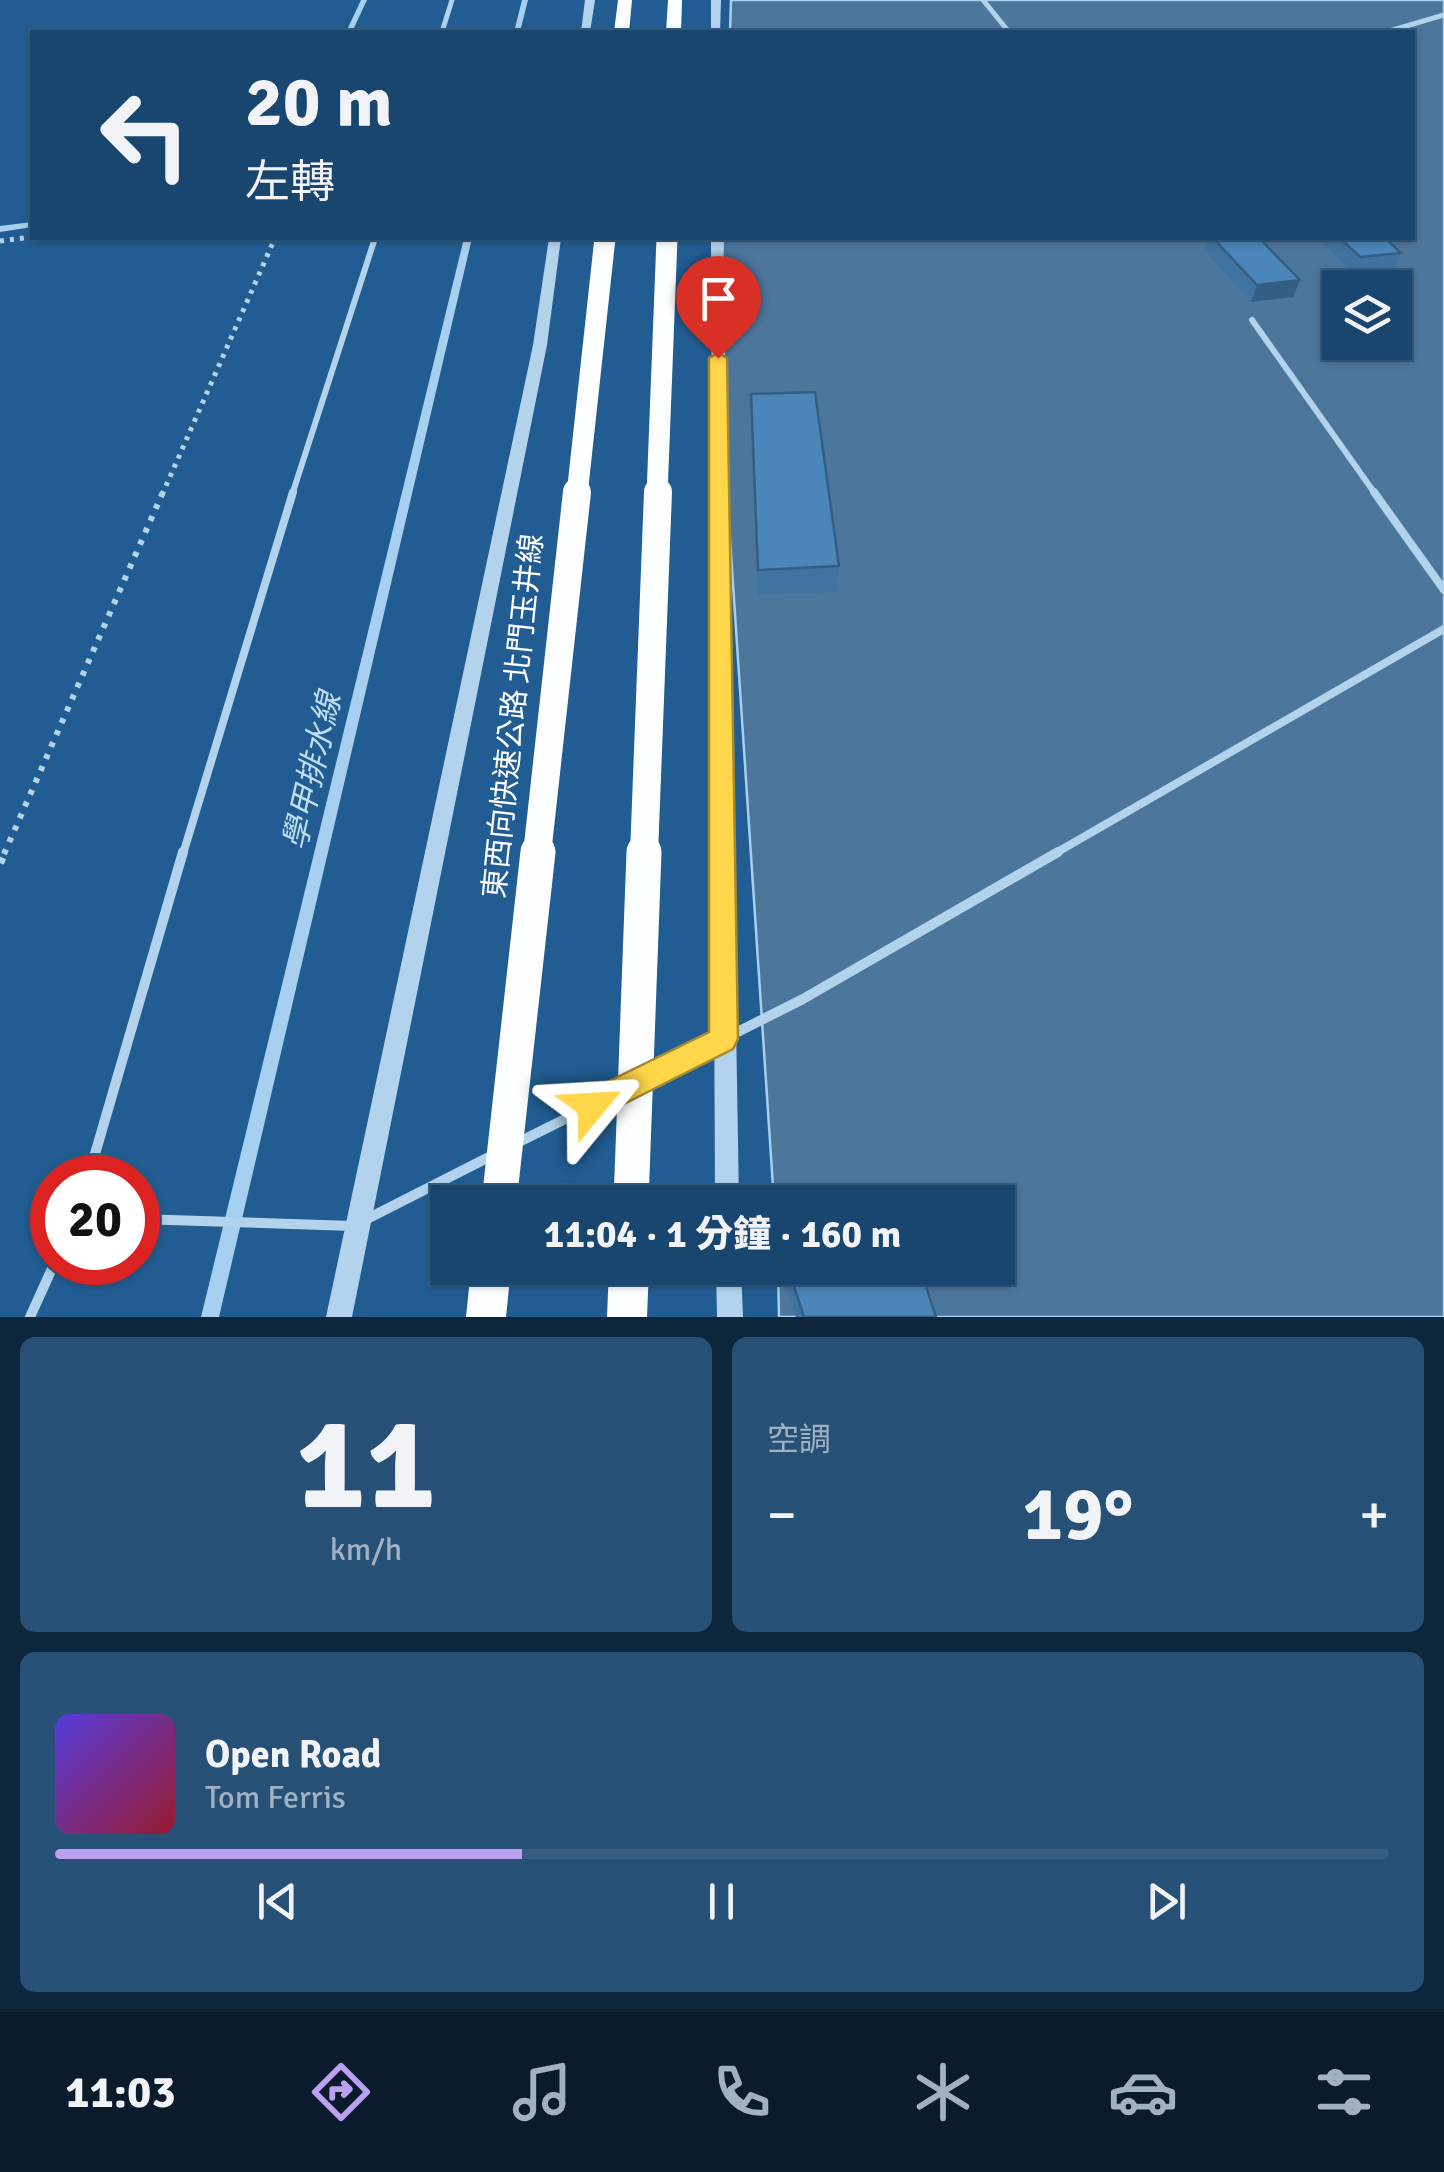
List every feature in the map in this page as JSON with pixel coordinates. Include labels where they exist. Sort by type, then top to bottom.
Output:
[{"type":"highway","points":[[622,30],[625,0]]},
{"type":"highway","points":[[674,30],[675,0]]},
{"type":"highway","name":"東西向快速公路 北門玉井線","points":[[501,1185],[604,240]]},
{"type":"highway","points":[[632,1185],[667,240]]},
{"type":"highway","points":[[486,1317],[490,1285]]},
{"type":"highway","points":[[627,1317],[628,1285]]},
{"type":"street","points":[[585,30],[590,0]]},
{"type":"street","points":[[716,0],[716,30]]},
{"type":"street","points":[[338,1317],[536,365],[555,240]]},
{"type":"street","points":[[717,240],[727,1185]]},
{"type":"street","points":[[729,1285],[730,1317]]},
{"type":"lane","points":[[443,30],[452,0]]},
{"type":"lane","points":[[984,0],[1007,30]]},
{"type":"lane","points":[[1393,30],[1444,15]]},
{"type":"lane","points":[[95,1155],[249,628],[374,240]]},
{"type":"lane","points":[[1252,320],[1444,590]]},
{"type":"lane","points":[[160,1220],[354,1226],[803,998],[1444,629]]},
{"type":"lane","points":[[30,1317],[45,1285]]},
{"type":"path","points":[[0,241],[30,237]]},
{"type":"path","points":[[0,863],[274,240]]},
{"type":"water","points":[[731,0],[1444,0],[1444,1317],[779,1317],[778,1285],[1015,1285],[1015,1185],[773,1185],[718,358],[723,240],[1415,240],[1415,30],[730,30]]},
{"type":"building","points":[[1215,240],[1261,240],[1300,280],[1257,285]]},
{"type":"building","points":[[1342,240],[1387,240],[1401,253],[1360,257]]},
{"type":"building","points":[[815,392],[839,566],[758,570],[751,394]]},
{"type":"building","points":[[794,1285],[926,1285],[936,1317],[804,1317]]},
{"type":"waterway","points":[[350,30],[364,0]]},
{"type":"waterway","name":"學甲排水線","points":[[518,30],[525,0]]},
{"type":"waterway","points":[[0,229],[30,225]]},
{"type":"waterway","name":"學甲排水線","points":[[210,1317],[468,240]]},
{"type":"route","points":[[592,1106],[723,1039],[718,358]]}]
